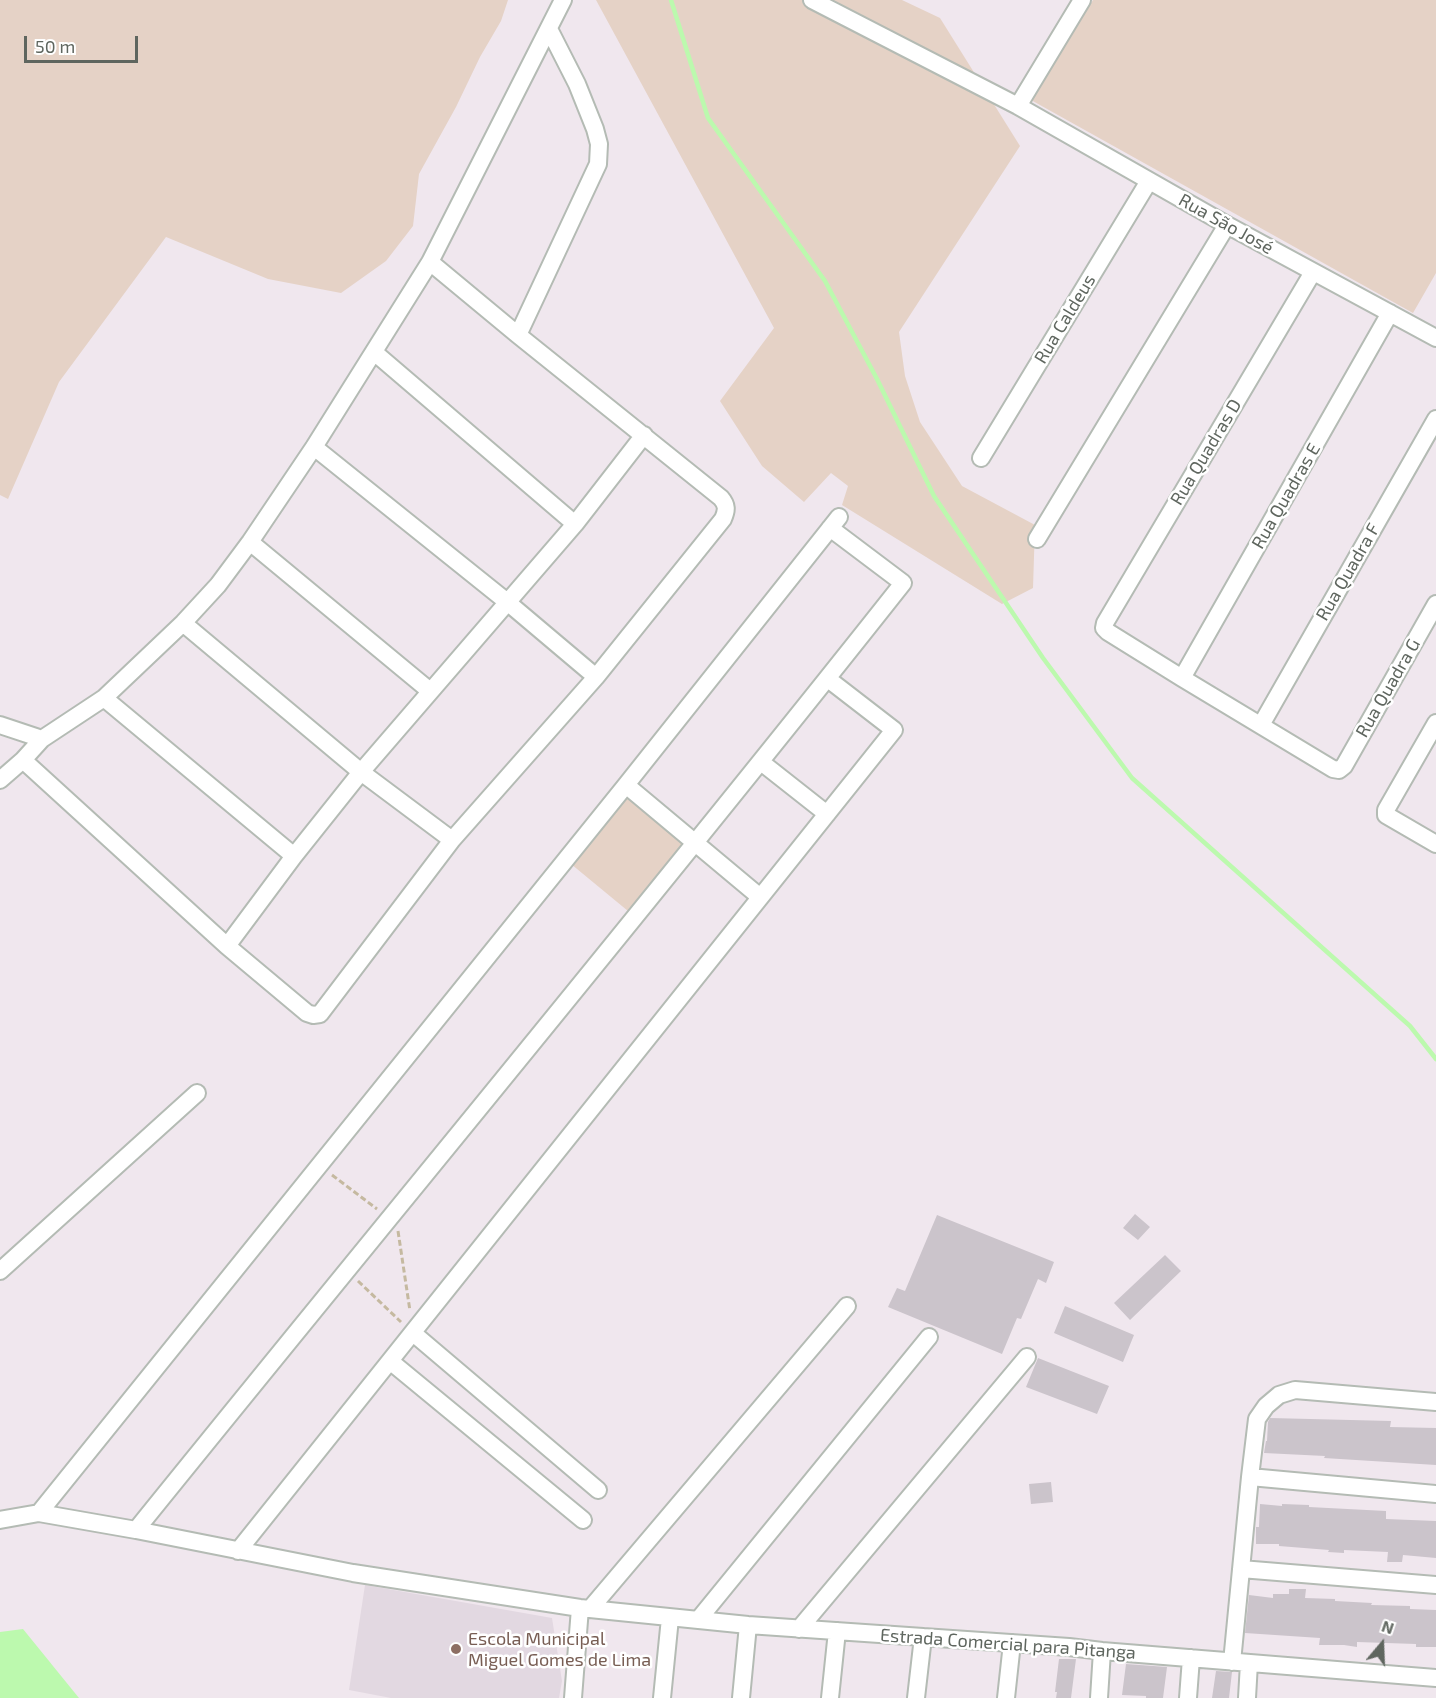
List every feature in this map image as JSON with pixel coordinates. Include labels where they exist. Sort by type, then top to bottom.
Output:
[{"type":"street","points":[[0,780],[42,739],[104,698],[218,585],[314,447],[430,262],[563,0]]},
{"type":"street","name":"Rua São José","points":[[812,0],[1018,106],[1227,225],[1436,338]]},
{"type":"street","points":[[1018,106],[1082,0]]},
{"type":"street","points":[[518,335],[598,164],[599,144],[595,129],[577,84],[549,29]]},
{"type":"street","name":"Rua Caldeus","points":[[981,458],[1149,181]]},
{"type":"street","points":[[1037,539],[1227,225]]},
{"type":"street","points":[[23,760],[227,946],[307,1013],[320,1014],[452,840],[596,677],[723,519],[726,504],[430,262]]},
{"type":"street","name":"Rua Quadras D","points":[[1182,678],[1108,632],[1104,628],[1105,622],[1313,272]]},
{"type":"street","name":"Rua Quadras E","points":[[1182,678],[1390,313]]},
{"type":"street","points":[[374,352],[575,524]]},
{"type":"street","name":"Rua Quadra F","points":[[1261,725],[1436,419]]},
{"type":"street","points":[[227,946],[294,856],[361,772],[575,524],[644,435]]},
{"type":"street","points":[[314,447],[596,677]]},
{"type":"street","points":[[39,1513],[626,785],[834,522],[903,584],[761,762],[346,1269],[136,1530]]},
{"type":"street","points":[[249,542],[430,691]]},
{"type":"street","name":"Rua Quadra G","points":[[1261,725],[1333,769],[1339,770],[1344,766],[1436,604]]},
{"type":"street","points":[[183,622],[361,772],[452,840]]},
{"type":"street","points":[[1182,678],[1261,725]]},
{"type":"street","points":[[238,1551],[894,730],[828,679]]},
{"type":"street","points":[[104,698],[294,856]]},
{"type":"street","points":[[1436,723],[1386,810],[1386,815],[1436,844]]},
{"type":"street","points":[[0,725],[42,739]]},
{"type":"street","points":[[761,762],[826,814]]},
{"type":"street","points":[[626,785],[760,897]]},
{"type":"street","points":[[0,1271],[197,1093]]},
{"type":"street","points":[[573,1698],[585,1608],[847,1306]]},
{"type":"street","points":[[413,1334],[598,1490]]},
{"type":"street","points":[[698,1620],[929,1337]]},
{"type":"street","points":[[799,1629],[1027,1357]]},
{"type":"street","points":[[390,1361],[583,1520]]},
{"type":"street","points":[[1247,1698],[1241,1663],[1241,1569],[1257,1419],[1266,1406],[1280,1395],[1295,1390],[1436,1402]]},
{"type":"street","points":[[1250,1476],[1436,1494]]},
{"type":"street","name":"Estrada Comercial para Pitanga","points":[[3,1517],[39,1513],[354,1573],[585,1608],[670,1618],[1436,1678]]},
{"type":"street","points":[[1241,1569],[1436,1586]]},
{"type":"street","points":[[662,1698],[670,1618]]},
{"type":"street","points":[[741,1698],[748,1625]]},
{"type":"street","points":[[830,1698],[837,1631]]},
{"type":"street","points":[[916,1698],[923,1637]]},
{"type":"street","points":[[1005,1698],[1012,1643]]},
{"type":"street","points":[[1099,1698],[1102,1651]]},
{"type":"street","points":[[1188,1698],[1191,1658]]},
{"type":"path","points":[[319,1165],[388,1218],[398,1232],[413,1334]]},
{"type":"path","points":[[346,1269],[413,1334]]},
{"type":"shaded area","points":[[0,0],[508,0],[501,21],[419,174],[413,226],[386,261],[341,293],[268,279],[166,237],[59,382],[8,499],[0,495]]},
{"type":"shaded area","points":[[596,0],[902,0],[940,18],[1020,146],[899,332],[905,376],[920,422],[962,486],[1035,525],[1033,588],[1002,604],[842,505],[848,486],[831,473],[804,502],[762,466],[720,401],[774,328]]},
{"type":"shaded area","points":[[1093,0],[1436,0],[1436,273],[1413,313],[1031,100]]},
{"type":"shaded area","points":[[627,796],[684,842],[628,911],[571,864]]},
{"type":"shaded area","name":"Escola Municipal Miguel Gomes de Lima","points":[[365,1585],[552,1618],[562,1681],[559,1698],[391,1698],[349,1690]]},
{"type":"shaded area","points":[[23,1629],[79,1698],[0,1698],[0,1632]]},
{"type":"building","points":[[1135,1214],[1150,1227],[1138,1240],[1123,1228]]},
{"type":"building","points":[[937,1215],[1054,1262],[1046,1283],[1038,1279],[1021,1319],[1017,1318],[1002,1354],[888,1307],[897,1288],[905,1291]]},
{"type":"building","points":[[1165,1255],[1181,1271],[1130,1320],[1114,1303]]},
{"type":"building","points":[[1065,1306],[1134,1335],[1123,1362],[1054,1333]]},
{"type":"building","points":[[1038,1358],[1109,1386],[1097,1414],[1026,1387]]},
{"type":"building","points":[[1270,1418],[1391,1421],[1390,1427],[1436,1428],[1436,1465],[1264,1453]]},
{"type":"building","points":[[1051,1482],[1053,1502],[1031,1504],[1029,1484]]},
{"type":"building","points":[[1260,1504],[1386,1511],[1386,1519],[1436,1521],[1436,1558],[1403,1555],[1402,1562],[1387,1562],[1388,1552],[1344,1550],[1344,1553],[1279,1546],[1279,1544],[1256,1544]]},
{"type":"building","points":[[1289,1589],[1306,1589],[1305,1598],[1436,1610],[1436,1647],[1357,1642],[1357,1647],[1319,1645],[1320,1638],[1245,1633],[1249,1595],[1273,1598],[1273,1594],[1289,1594]]},
{"type":"building","points":[[1059,1659],[1076,1659],[1071,1698],[1056,1698]]},
{"type":"building","points":[[1126,1664],[1167,1667],[1163,1698],[1122,1695]]},
{"type":"building","points":[[1216,1671],[1232,1672],[1229,1698],[1212,1698]]},
{"type":"waterway","points":[[671,0],[708,118],[825,281],[877,379],[934,496],[1043,658],[1132,778],[1410,1026],[1436,1059]]},
{"type":"place","name":"Escola Municipal Miguel Gomes de Lima","points":[[456,1649]]}]
